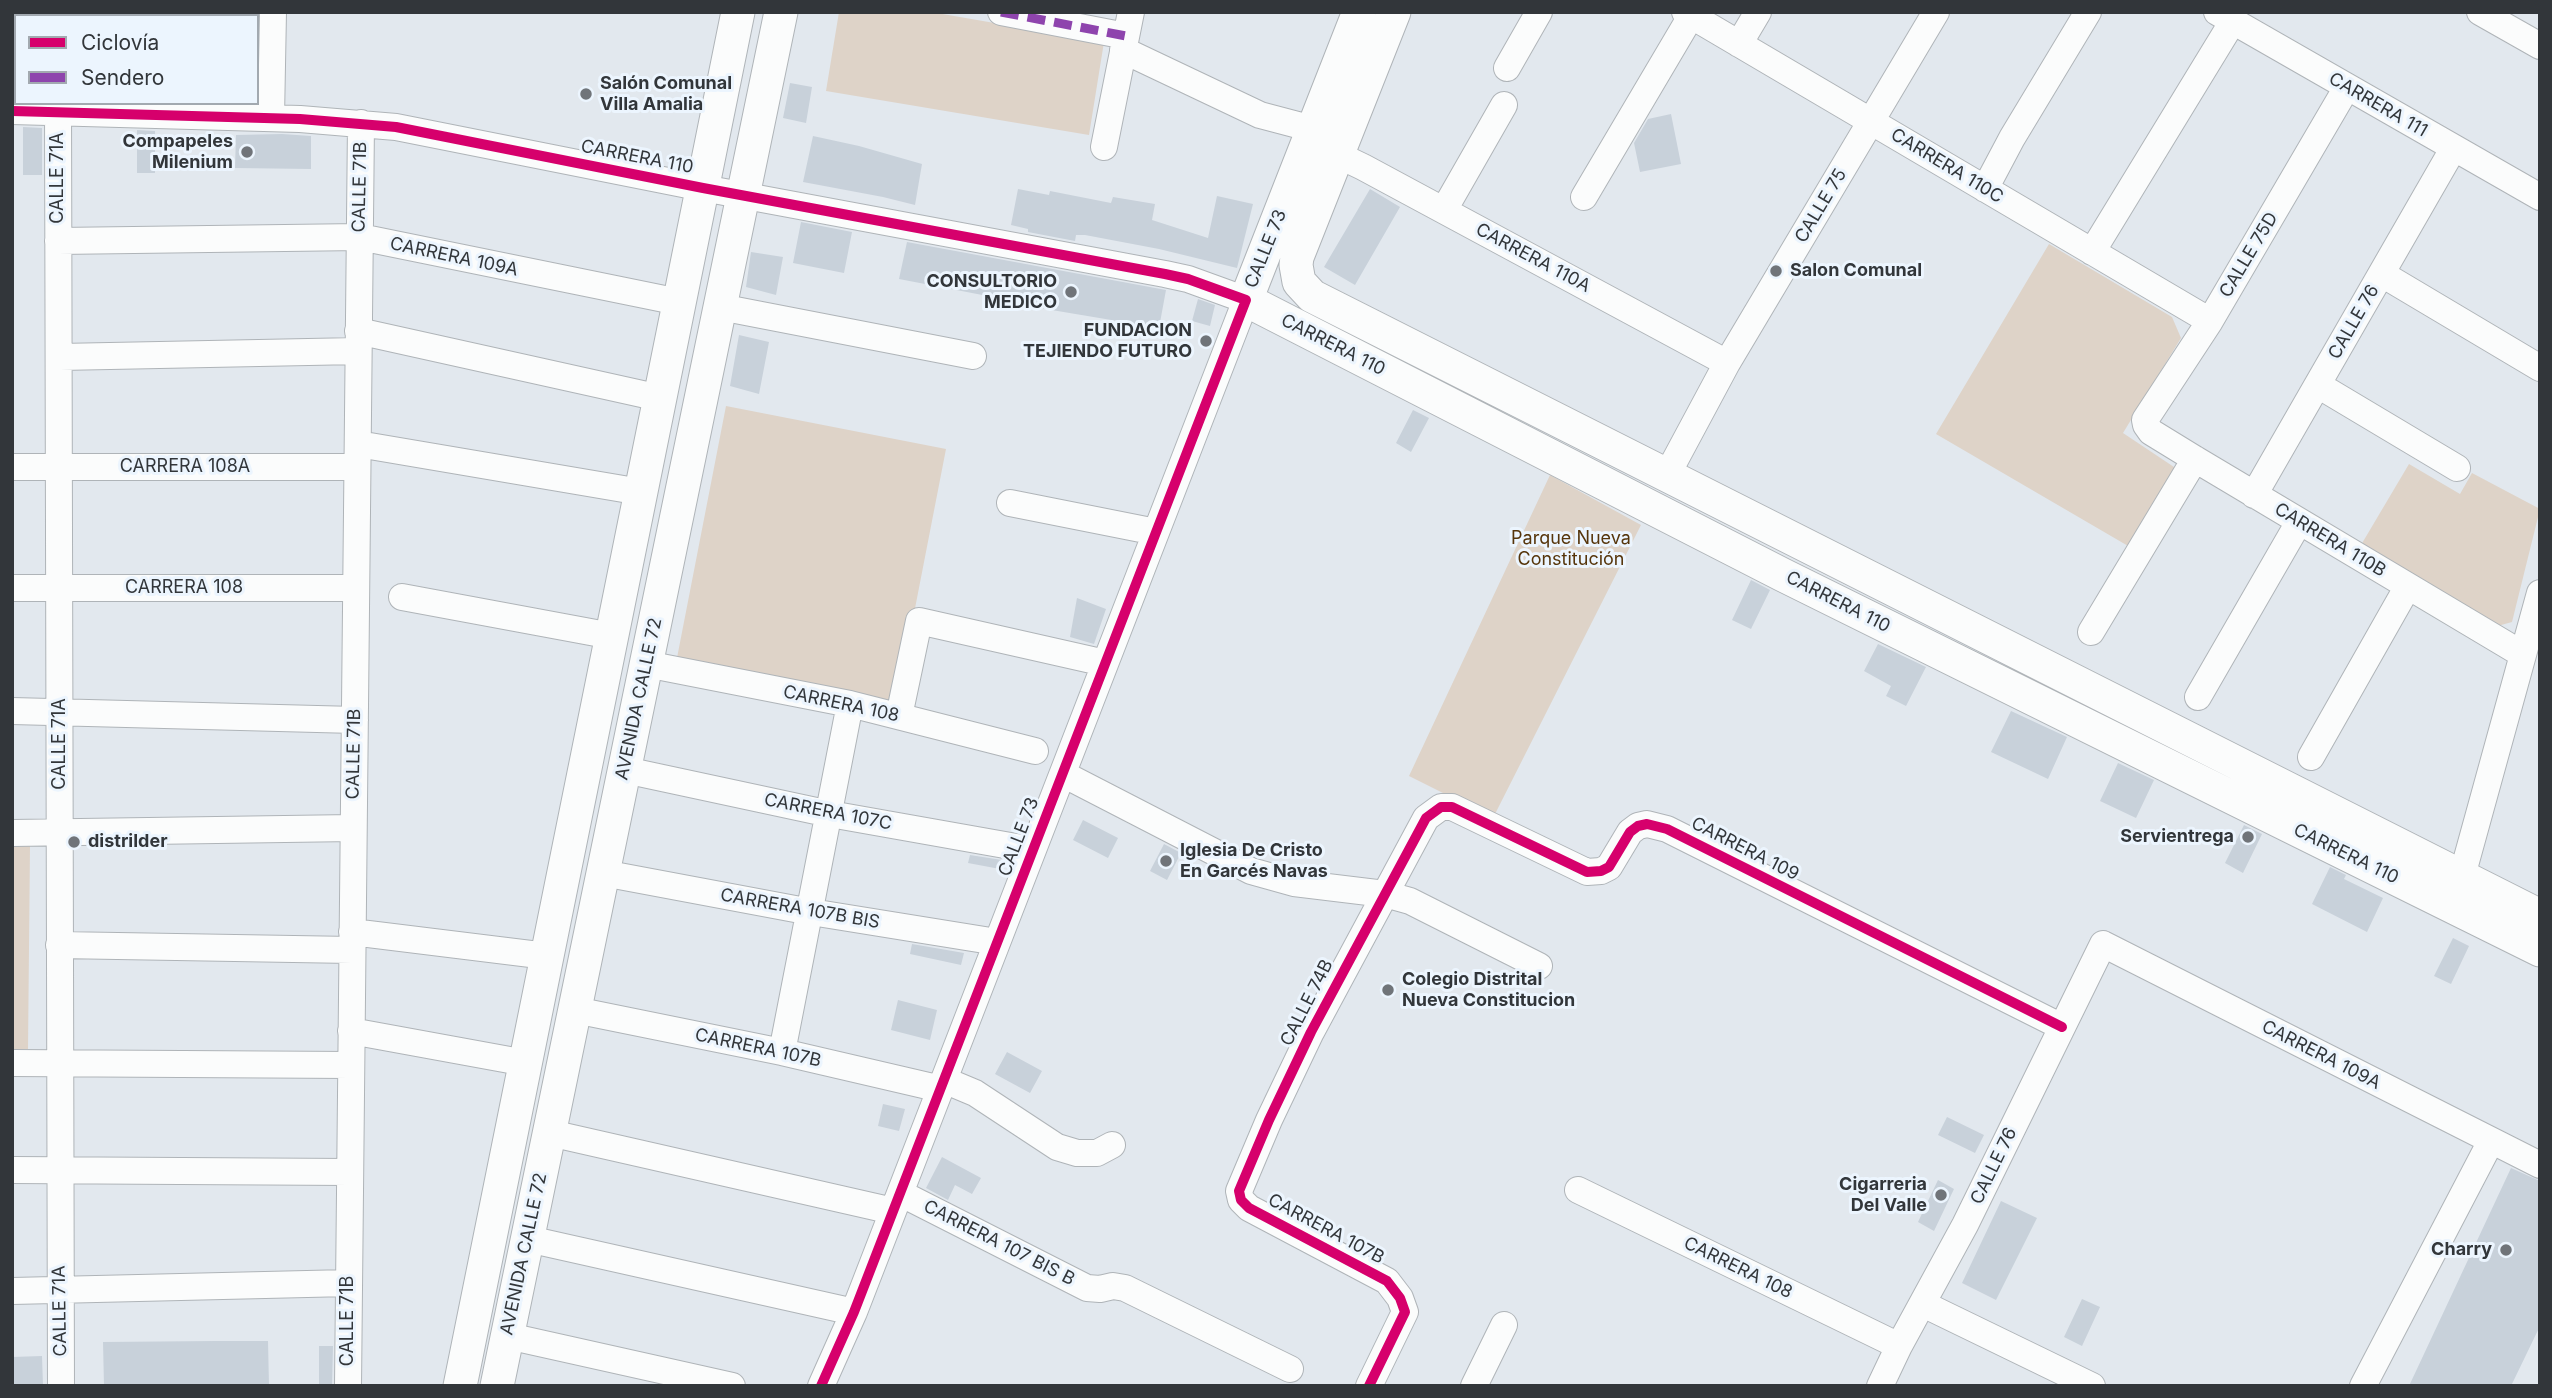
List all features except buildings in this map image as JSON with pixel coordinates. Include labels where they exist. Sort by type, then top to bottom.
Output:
[{"type":"main road","name":"AVENIDA CALLE 72","points":[[460,1386],[738,12]]},
{"type":"main road","name":"AVENIDA CALLE 72","points":[[497,1386],[781,12]]},
{"type":"main road","name":"CALLE 73","points":[[1246,300],[1359,12]]},
{"type":"main road","name":"CALLE 73","points":[[1299,282],[1296,273],[1297,257],[1394,12]]},
{"type":"main road","name":"CARRERA 110","points":[[1299,282],[1311,296],[2540,916]]},
{"type":"main road","name":"CARRERA 110","points":[[1246,300],[1783,575],[2540,950]]},
{"type":"street","points":[[271,118],[273,12]]},
{"type":"street","points":[[1001,12],[1127,33],[1260,115],[1313,129]]},
{"type":"street","points":[[1507,68],[1539,12]]},
{"type":"street","points":[[1739,44],[1758,12]]},
{"type":"street","name":"CALLE 75","points":[[1667,475],[1727,363],[1936,12]]},
{"type":"street","points":[[1985,189],[2012,138],[2088,12]]},
{"type":"street","points":[[2480,12],[2540,46]]},
{"type":"street","points":[[1584,197],[1688,14]]},
{"type":"street","name":"CARRERA 110C","points":[[1688,14],[2210,321]]},
{"type":"street","points":[[2092,252],[2225,17]]},
{"type":"street","name":"CARRERA 111","points":[[2225,17],[2540,197]]},
{"type":"street","points":[[1104,147],[1127,33]]},
{"type":"street","name":"CALLE 75D","points":[[2145,419],[2210,321],[2347,87]]},
{"type":"street","points":[[1444,211],[1504,105]]},
{"type":"street","name":"CARRERA 110","points":[[12,111],[58,108],[271,118],[361,123],[427,132],[703,188],[1165,274],[1188,279],[1246,300]]},
{"type":"street","name":"CALLE 71A","points":[[58,108],[61,1386]]},
{"type":"street","name":"CALLE 71B","points":[[348,1386],[361,123]]},
{"type":"street","name":"CALLE 76","points":[[2254,495],[2453,149]]},
{"type":"street","name":"CARRERA 110A","points":[[1338,155],[1727,363]]},
{"type":"street","name":"CARRERA 109A","points":[[58,242],[359,237],[679,302]]},
{"type":"street","points":[[2382,274],[2540,368]]},
{"type":"street","name":"CALLE 73","points":[[821,1386],[897,1202],[1246,300]]},
{"type":"street","points":[[720,307],[973,356]]},
{"type":"street","points":[[60,357],[358,341],[660,398]]},
{"type":"street","points":[[2318,385],[2457,468]]},
{"type":"street","name":"CARRERA 110B","points":[[2145,419],[2151,432],[2195,460],[2522,654]]},
{"type":"street","name":"CARRERA 108A","points":[[12,467],[357,456],[641,492]]},
{"type":"street","points":[[2091,632],[2195,460]]},
{"type":"street","points":[[1010,503],[1156,531]]},
{"type":"street","points":[[2198,697],[2300,522]]},
{"type":"street","points":[[2311,757],[2408,586]]},
{"type":"street","name":"CARRERA 108","points":[[12,588],[356,588]]},
{"type":"street","points":[[2462,876],[2540,593]]},
{"type":"street","points":[[402,597],[612,636]]},
{"type":"street","points":[[899,716],[919,621],[1105,663]]},
{"type":"street","name":"CARRERA 108","points":[[646,664],[849,704],[1035,751]]},
{"type":"street","points":[[782,1052],[830,814],[849,704]]},
{"type":"street","points":[[12,711],[355,720]]},
{"type":"street","name":"CARRERA 107C","points":[[625,770],[830,814],[1033,850]]},
{"type":"street","points":[[1063,774],[1251,872],[1294,883],[1385,894],[1410,901],[1539,966]]},
{"type":"street","name":"CARRERA 109","points":[[1426,818],[1441,807],[1452,807],[1587,872],[1601,871],[1609,867],[1630,832],[1638,826],[1647,824],[1667,829],[2062,1027]]},
{"type":"street","name":"CALLE 74B","points":[[1249,1208],[1241,1200],[1239,1191],[1248,1170],[1311,1032],[1426,818]]},
{"type":"street","points":[[12,833],[353,828]]},
{"type":"street","name":"CARRERA 107B BIS","points":[[603,873],[811,912],[997,942]]},
{"type":"street","points":[[60,945],[352,941],[547,956]]},
{"type":"street","name":"CALLE 76","points":[[1880,1386],[1971,1213],[2103,944]]},
{"type":"street","name":"CARRERA 109A","points":[[2103,944],[2540,1164]]},
{"type":"street","name":"CARRERA 107B","points":[[575,1010],[942,1084],[975,1093],[1057,1147],[1077,1153],[1097,1153],[1112,1145]]},
{"type":"street","points":[[351,1031],[526,1063]]},
{"type":"street","points":[[12,1063],[351,1065]]},
{"type":"street","name":"CARRERA 107 BIS B","points":[[550,1133],[897,1202],[1087,1288],[1125,1288],[1290,1369]]},
{"type":"street","points":[[2363,1386],[2491,1141]]},
{"type":"street","points":[[12,1170],[350,1172]]},
{"type":"street","name":"CARRERA 108","points":[[1578,1190],[1899,1346]]},
{"type":"street","name":"CARRERA 107B","points":[[1249,1208],[1387,1281],[1400,1298],[1405,1312],[1369,1386]]},
{"type":"street","points":[[528,1239],[854,1311]]},
{"type":"street","points":[[12,1291],[349,1283]]},
{"type":"street","points":[[1923,1304],[2092,1386]]},
{"type":"street","points":[[1474,1386],[1504,1325]]},
{"type":"street","points":[[508,1336],[732,1386]]},
{"type":"green space","points":[[839,12],[931,12],[1104,42],[1089,135],[826,91]]},
{"type":"green space","points":[[2049,244],[2172,317],[2181,338],[2123,433],[2183,473],[2135,550],[1936,434]]},
{"type":"green space","points":[[726,406],[946,449],[896,706],[676,663]]},
{"type":"green space","points":[[2409,464],[2460,494],[2472,473],[2540,509],[2512,622],[2494,627],[2361,545]]},
{"type":"green space","name":"Parque Nueva Constitución","points":[[1550,475],[1641,525],[1493,818],[1409,776]]},
{"type":"green space","points":[[12,846],[30,846],[28,1049],[12,1049]]},
{"type":"marked path","points":[[1001,12],[1126,36]]},
{"type":"cycle path","points":[[12,111],[300,119],[396,127],[703,188],[1165,274],[1188,279],[1246,300],[854,1312],[821,1386]]},
{"type":"cycle path","points":[[1369,1386],[1405,1312],[1400,1298],[1387,1281],[1249,1208],[1241,1200],[1239,1191],[1311,1032],[1426,818],[1441,807],[1452,807],[1587,872],[1601,871],[1609,867],[1630,832],[1638,826],[1647,824],[1667,829],[2062,1027]]},
{"type":"place","name":"Salón Comunal Villa Amalia","points":[[586,94]]},
{"type":"place","name":"Compapeles Milenium","points":[[247,152]]},
{"type":"place","name":"Salon Comunal","points":[[1776,271]]},
{"type":"place","name":"CONSULTORIO MEDICO","points":[[1071,292]]},
{"type":"place","name":"FUNDACION TEJIENDO FUTURO","points":[[1206,341]]},
{"type":"place","name":"Servientrega","points":[[2248,837]]},
{"type":"place","name":"distrilder","points":[[74,842]]},
{"type":"place","name":"Iglesia De Cristo En Garcés Navas","points":[[1166,861]]},
{"type":"place","name":"Colegio Distrital Nueva Constitucion","points":[[1388,990]]},
{"type":"place","name":"Cigarreria Del Valle","points":[[1941,1195]]},
{"type":"place","name":"Charry","points":[[2506,1250]]}]
